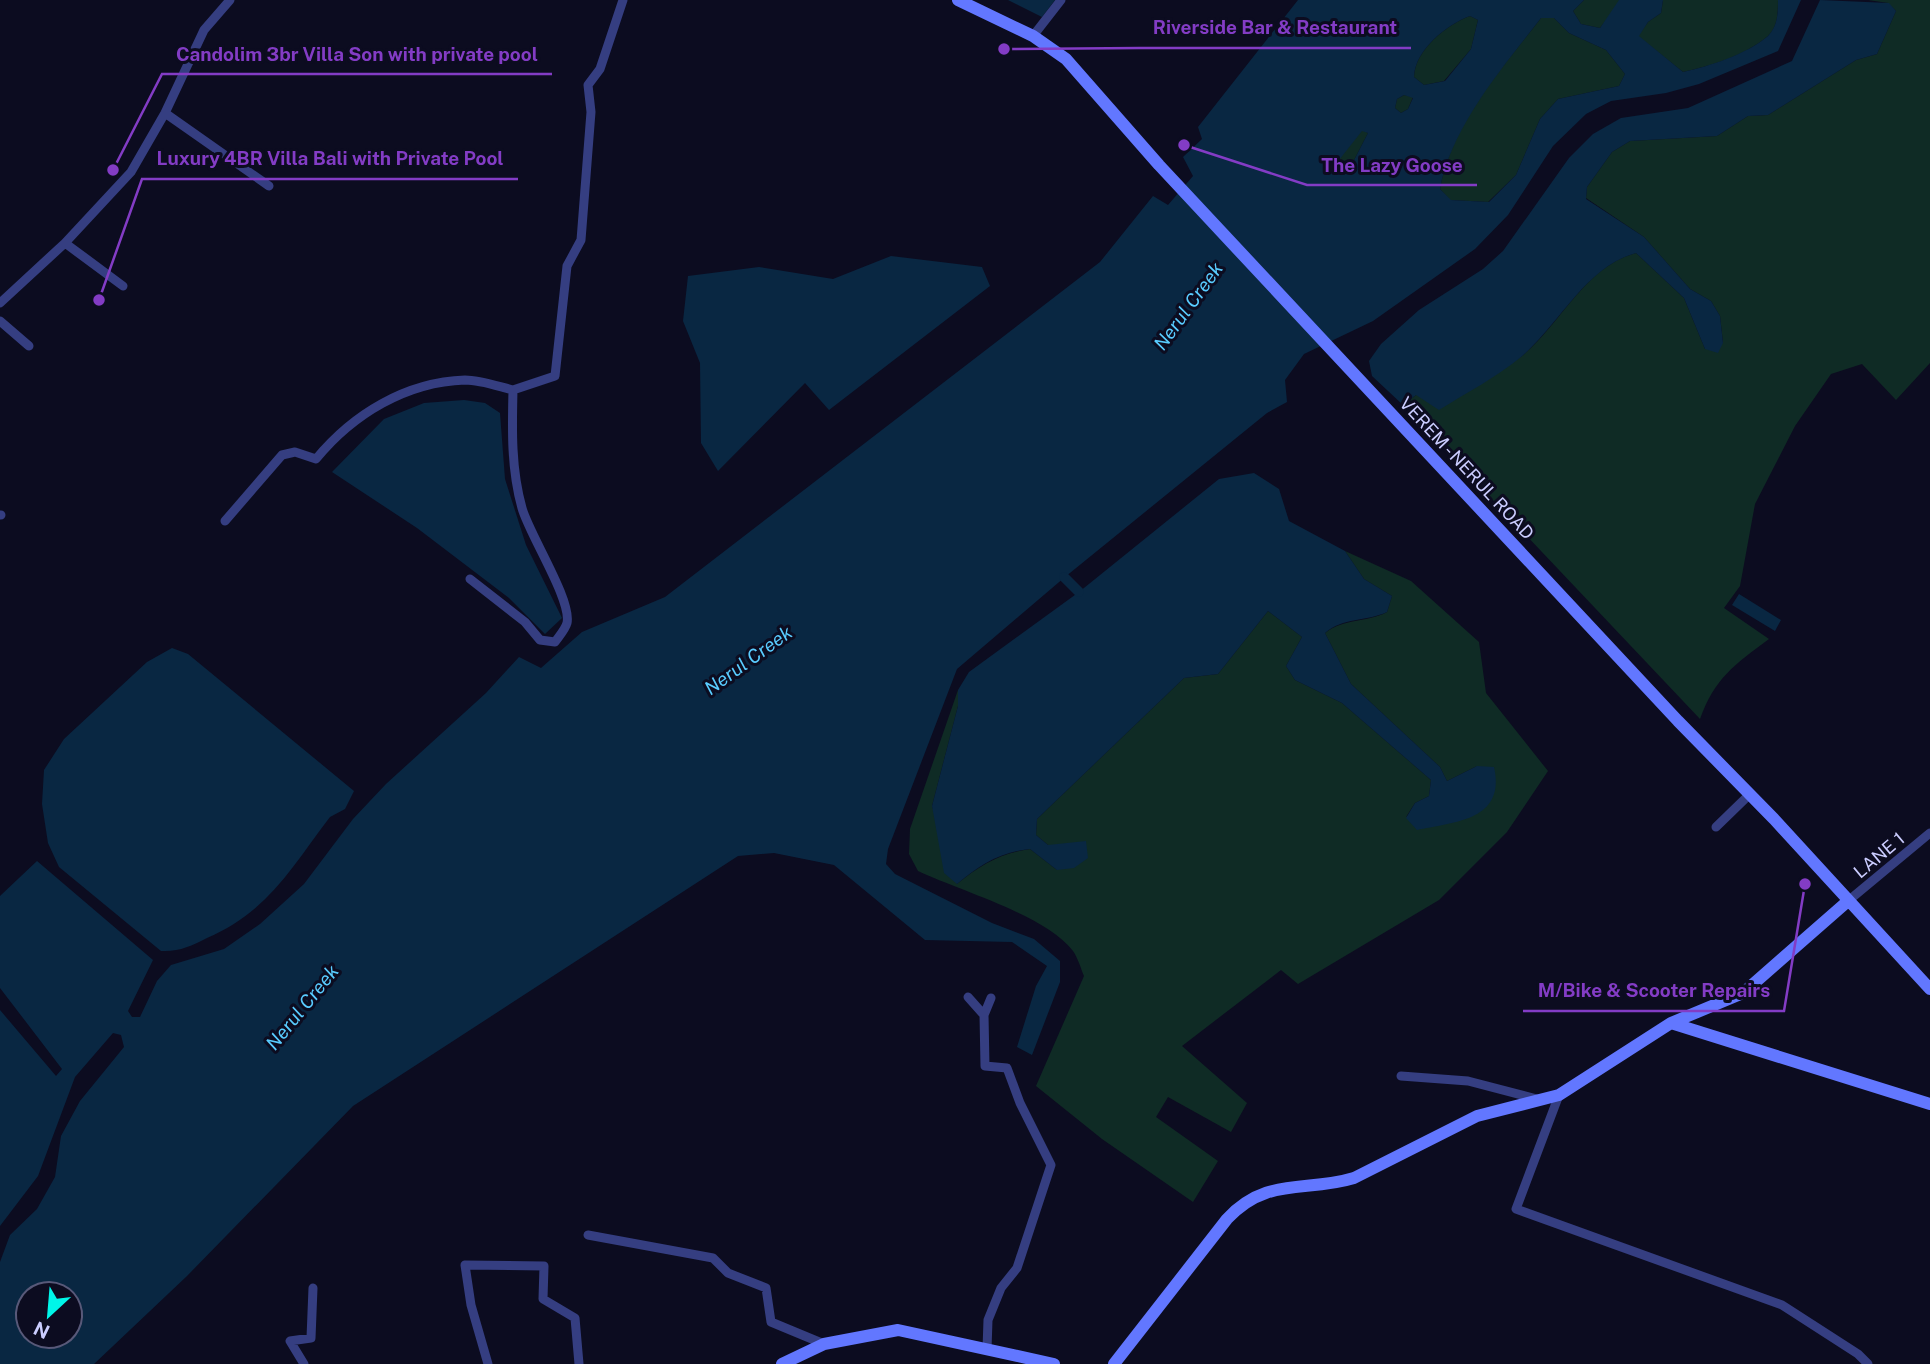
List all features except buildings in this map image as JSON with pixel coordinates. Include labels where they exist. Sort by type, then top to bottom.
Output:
[{"type":"main road","name":"VEREM - NERUL ROAD","points":[[958,0],[1033,36],[1066,59],[1159,165],[1930,989]]},
{"type":"main road","points":[[1115,1364],[1227,1219],[1249,1197],[1287,1187],[1336,1184],[1354,1178],[1464,1121],[1559,1095],[1671,1023],[1743,993],[1848,901]]},
{"type":"main road","points":[[1671,1023],[1930,1104]]},
{"type":"main road","points":[[782,1364],[824,1344],[898,1330],[1054,1364]]},
{"type":"street","points":[[0,303],[65,243],[131,172],[165,113],[204,30],[221,5],[230,0]]},
{"type":"street","points":[[225,521],[282,455],[295,452],[316,459],[335,436],[401,392],[426,384],[468,380],[513,390],[555,376],[567,266],[581,240],[592,112],[588,85],[600,69],[623,0]]},
{"type":"street","points":[[1033,36],[1061,0]]},
{"type":"street","points":[[165,113],[269,186]]},
{"type":"street","points":[[65,243],[124,286]]},
{"type":"street","points":[[0,321],[29,346]]},
{"type":"street","points":[[470,579],[525,622],[540,640],[555,642],[566,626],[565,611],[555,582],[522,509],[512,452],[513,390]]},
{"type":"street","points":[[1716,827],[1750,794]]},
{"type":"street","name":"LANE 1","points":[[1848,901],[1930,833]]},
{"type":"street","points":[[968,997],[984,1015]]},
{"type":"street","points":[[986,1349],[988,1320],[1001,1288],[1017,1268],[1051,1165],[1020,1103],[1007,1068],[985,1066],[984,1015],[991,998]]},
{"type":"street","points":[[1401,1076],[1468,1082],[1544,1101]]},
{"type":"street","points":[[1559,1095],[1516,1209],[1782,1305],[1858,1354],[1868,1364]]},
{"type":"street","points":[[588,1235],[713,1258],[728,1273],[766,1288],[771,1322],[824,1344]]},
{"type":"street","points":[[488,1364],[471,1306],[465,1265],[544,1266],[543,1299],[575,1318],[579,1364]]},
{"type":"street","points":[[304,1364],[290,1341],[311,1338],[313,1288]]},
{"type":"green space","points":[[1584,0],[1619,0],[1619,3],[1600,28],[1581,24],[1573,11]]},
{"type":"green space","points":[[1663,0],[1778,0],[1776,24],[1768,36],[1749,49],[1716,63],[1683,72],[1638,36],[1648,22],[1661,13]]},
{"type":"green space","points":[[1868,0],[1930,0],[1930,363],[1896,400],[1862,364],[1831,374],[1795,426],[1755,504],[1740,586],[1724,608],[1769,639],[1727,673],[1712,693],[1700,719],[1403,405],[1416,395],[1488,372],[1522,356],[1574,297],[1602,270],[1636,253],[1684,298],[1705,349],[1723,343],[1720,316],[1711,301],[1690,289],[1644,237],[1586,198],[1587,187],[1612,152],[1630,141],[1717,136],[1748,116],[1768,115],[1856,60],[1877,54],[1896,11],[1888,3]]},
{"type":"green space","points":[[1470,16],[1478,20],[1471,49],[1444,81],[1424,85],[1414,77],[1420,57],[1426,48],[1442,32]]},
{"type":"green space","points":[[1541,18],[1554,18],[1569,33],[1606,50],[1625,74],[1619,86],[1558,99],[1540,119],[1516,175],[1488,202],[1450,200],[1440,189],[1455,142],[1480,98]]},
{"type":"green space","points":[[1404,95],[1413,97],[1408,109],[1401,113],[1395,108],[1397,99]]},
{"type":"green space","points":[[1362,130],[1368,133],[1350,168],[1344,169],[1338,160]]},
{"type":"green space","points":[[1345,551],[1411,581],[1479,642],[1486,693],[1548,771],[1507,832],[1439,900],[1298,984],[1281,970],[1182,1046],[1247,1103],[1231,1132],[1168,1097],[1156,1117],[1218,1161],[1193,1202],[1102,1139],[1036,1086],[1084,976],[1073,951],[1060,938],[1023,915],[918,871],[909,854],[910,829],[958,690],[958,706],[932,806],[957,884],[991,861],[1030,849],[1057,870],[1048,845],[1036,835],[1037,819],[1184,678],[1218,674],[1268,611],[1302,637],[1286,666],[1295,680],[1342,703],[1431,780],[1429,796],[1415,803],[1406,817],[1477,766],[1447,781],[1440,767],[1351,684],[1325,633],[1340,625],[1387,612],[1392,596],[1364,579]]},
{"type":"water","points":[[1008,0],[1055,0],[1042,17]]},
{"type":"water","name":"Nerul Creek","points":[[1298,0],[1584,0],[1573,11],[1581,24],[1600,28],[1619,0],[1663,0],[1661,13],[1648,22],[1639,36],[1683,72],[1750,48],[1768,36],[1774,28],[1778,0],[1801,0],[1778,51],[1699,84],[1666,93],[1611,101],[1586,114],[1553,146],[1508,215],[1475,249],[1373,321],[1304,354],[1285,380],[1287,402],[1267,413],[1065,577],[957,669],[888,849],[886,864],[895,874],[992,923],[1034,939],[1060,961],[1060,982],[1032,1055],[1017,1047],[1036,986],[1047,966],[1012,942],[925,940],[834,865],[774,853],[738,856],[353,1106],[187,1276],[94,1364],[0,1364],[0,1262],[10,1235],[37,1209],[55,1177],[61,1136],[80,1101],[124,1047],[121,1035],[113,1033],[75,1077],[38,1176],[0,1226],[0,1010],[56,1076],[62,1069],[0,988],[0,896],[37,861],[153,960],[128,1011],[132,1017],[140,1017],[157,981],[171,965],[224,949],[260,924],[304,884],[353,819],[386,784],[486,693],[519,657],[541,668],[582,632],[665,597],[1100,262],[1153,196],[1168,205],[1193,176],[1183,157],[1202,139],[1198,127]],"holes":[[[1470,16],[1478,20],[1471,49],[1445,81],[1424,85],[1414,77],[1420,57],[1442,32]],[[1541,18],[1554,18],[1569,33],[1606,50],[1625,74],[1619,86],[1558,99],[1540,119],[1516,175],[1489,202],[1451,200],[1440,189],[1455,143],[1495,77]],[[1404,95],[1413,98],[1408,109],[1401,113],[1395,108],[1397,99]],[[1362,131],[1368,133],[1350,168],[1344,169],[1339,160]]]},
{"type":"water","points":[[1820,0],[1889,3],[1896,11],[1877,54],[1856,60],[1768,115],[1748,116],[1717,136],[1630,141],[1612,152],[1587,187],[1586,199],[1644,237],[1690,289],[1711,301],[1720,316],[1723,343],[1718,353],[1705,349],[1684,298],[1636,253],[1618,260],[1587,283],[1521,357],[1439,410],[1416,395],[1403,405],[1372,376],[1369,361],[1381,344],[1419,310],[1483,269],[1503,251],[1569,158],[1593,134],[1621,118],[1688,108],[1792,61]]},
{"type":"water","points":[[891,256],[982,267],[990,286],[829,410],[805,383],[718,471],[701,443],[700,363],[683,321],[688,276],[759,267],[833,279]]},
{"type":"water","points":[[464,400],[485,403],[500,413],[505,479],[526,545],[562,618],[545,634],[509,598],[417,528],[332,472],[384,419],[424,403]]},
{"type":"water","points":[[1254,473],[1279,489],[1289,521],[1345,551],[1364,579],[1392,596],[1387,612],[1339,624],[1325,633],[1351,684],[1440,767],[1447,781],[1477,766],[1494,767],[1496,785],[1493,798],[1485,808],[1462,821],[1417,830],[1406,818],[1415,803],[1429,796],[1431,780],[1342,703],[1295,680],[1286,666],[1302,637],[1268,611],[1218,674],[1184,678],[1037,819],[1036,835],[1048,845],[1086,841],[1088,858],[1074,868],[1057,870],[1030,849],[1019,851],[991,860],[957,884],[944,873],[932,806],[958,706],[958,690],[969,672],[1079,592],[1219,479]]},
{"type":"water","points":[[1739,594],[1781,620],[1775,631],[1732,605]]},
{"type":"water","points":[[172,648],[188,654],[354,791],[345,809],[330,817],[290,871],[262,902],[228,927],[190,946],[174,951],[161,951],[59,867],[48,843],[42,804],[44,770],[64,739],[147,662]]},
{"type":"waterway","points":[[1064,577],[1079,592]]},
{"type":"place","name":"Riverside Bar & Restaurant","points":[[1004,49]]},
{"type":"place","name":"The Lazy Goose","points":[[1184,145]]},
{"type":"place","name":"Candolim 3br Villa Son with private pool","points":[[113,170]]},
{"type":"place","name":"Luxury 4BR Villa Bali with Private Pool","points":[[99,300]]},
{"type":"place","name":"M/Bike & Scooter Repairs","points":[[1805,884]]}]
